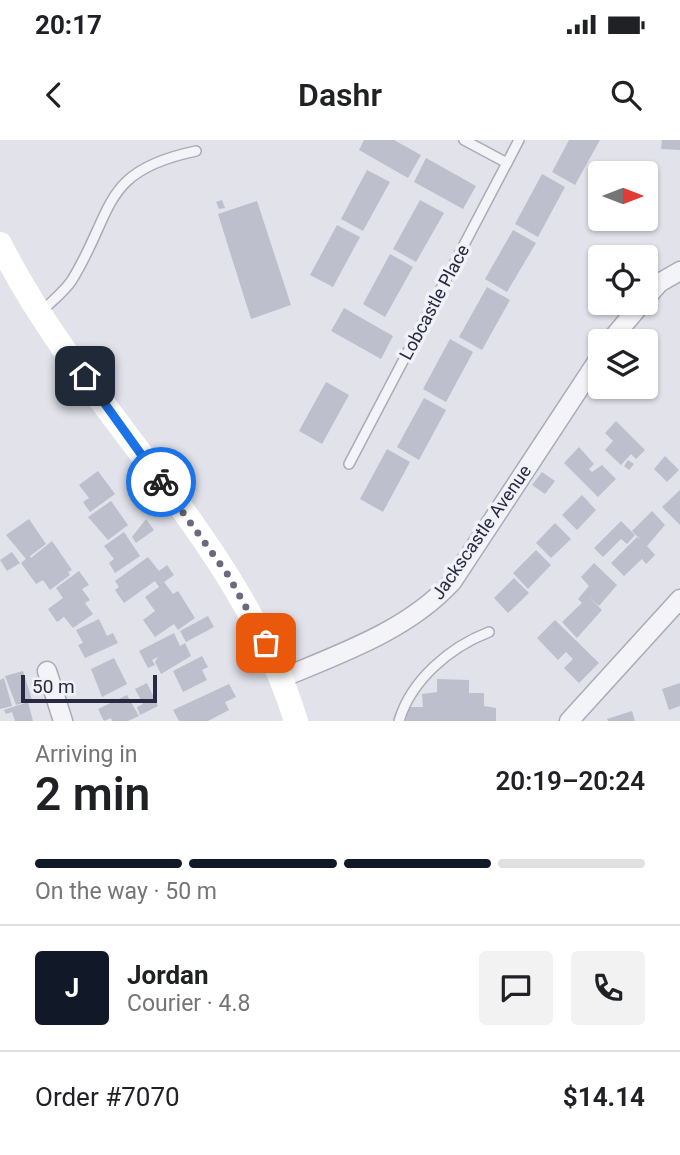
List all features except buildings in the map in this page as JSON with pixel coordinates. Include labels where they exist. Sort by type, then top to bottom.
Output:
[{"type":"street","points":[[0,244],[41,312],[228,575],[258,626],[282,678],[296,721]]},
{"type":"street","points":[[658,284],[680,271]]},
{"type":"street","points":[[620,329],[632,315]]},
{"type":"street","name":"Jackscastle Avenue","points":[[282,678],[357,647],[431,605],[452,582],[588,375]]},
{"type":"street","points":[[569,721],[680,599]]},
{"type":"street","points":[[47,671],[63,721]]},
{"type":"lane","points":[[464,140],[507,163]]},
{"type":"lane","name":"Lobcastle Place","points":[[349,464],[519,140]]},
{"type":"lane","points":[[41,312],[71,283],[107,210],[132,175],[151,162],[196,151]]},
{"type":"lane","points":[[399,721],[413,691],[436,664],[472,638],[489,632]]},
{"type":"way so far","points":[[161,482],[228,575],[266,643]]},
{"type":"route","points":[[85,376],[161,482]]}]
